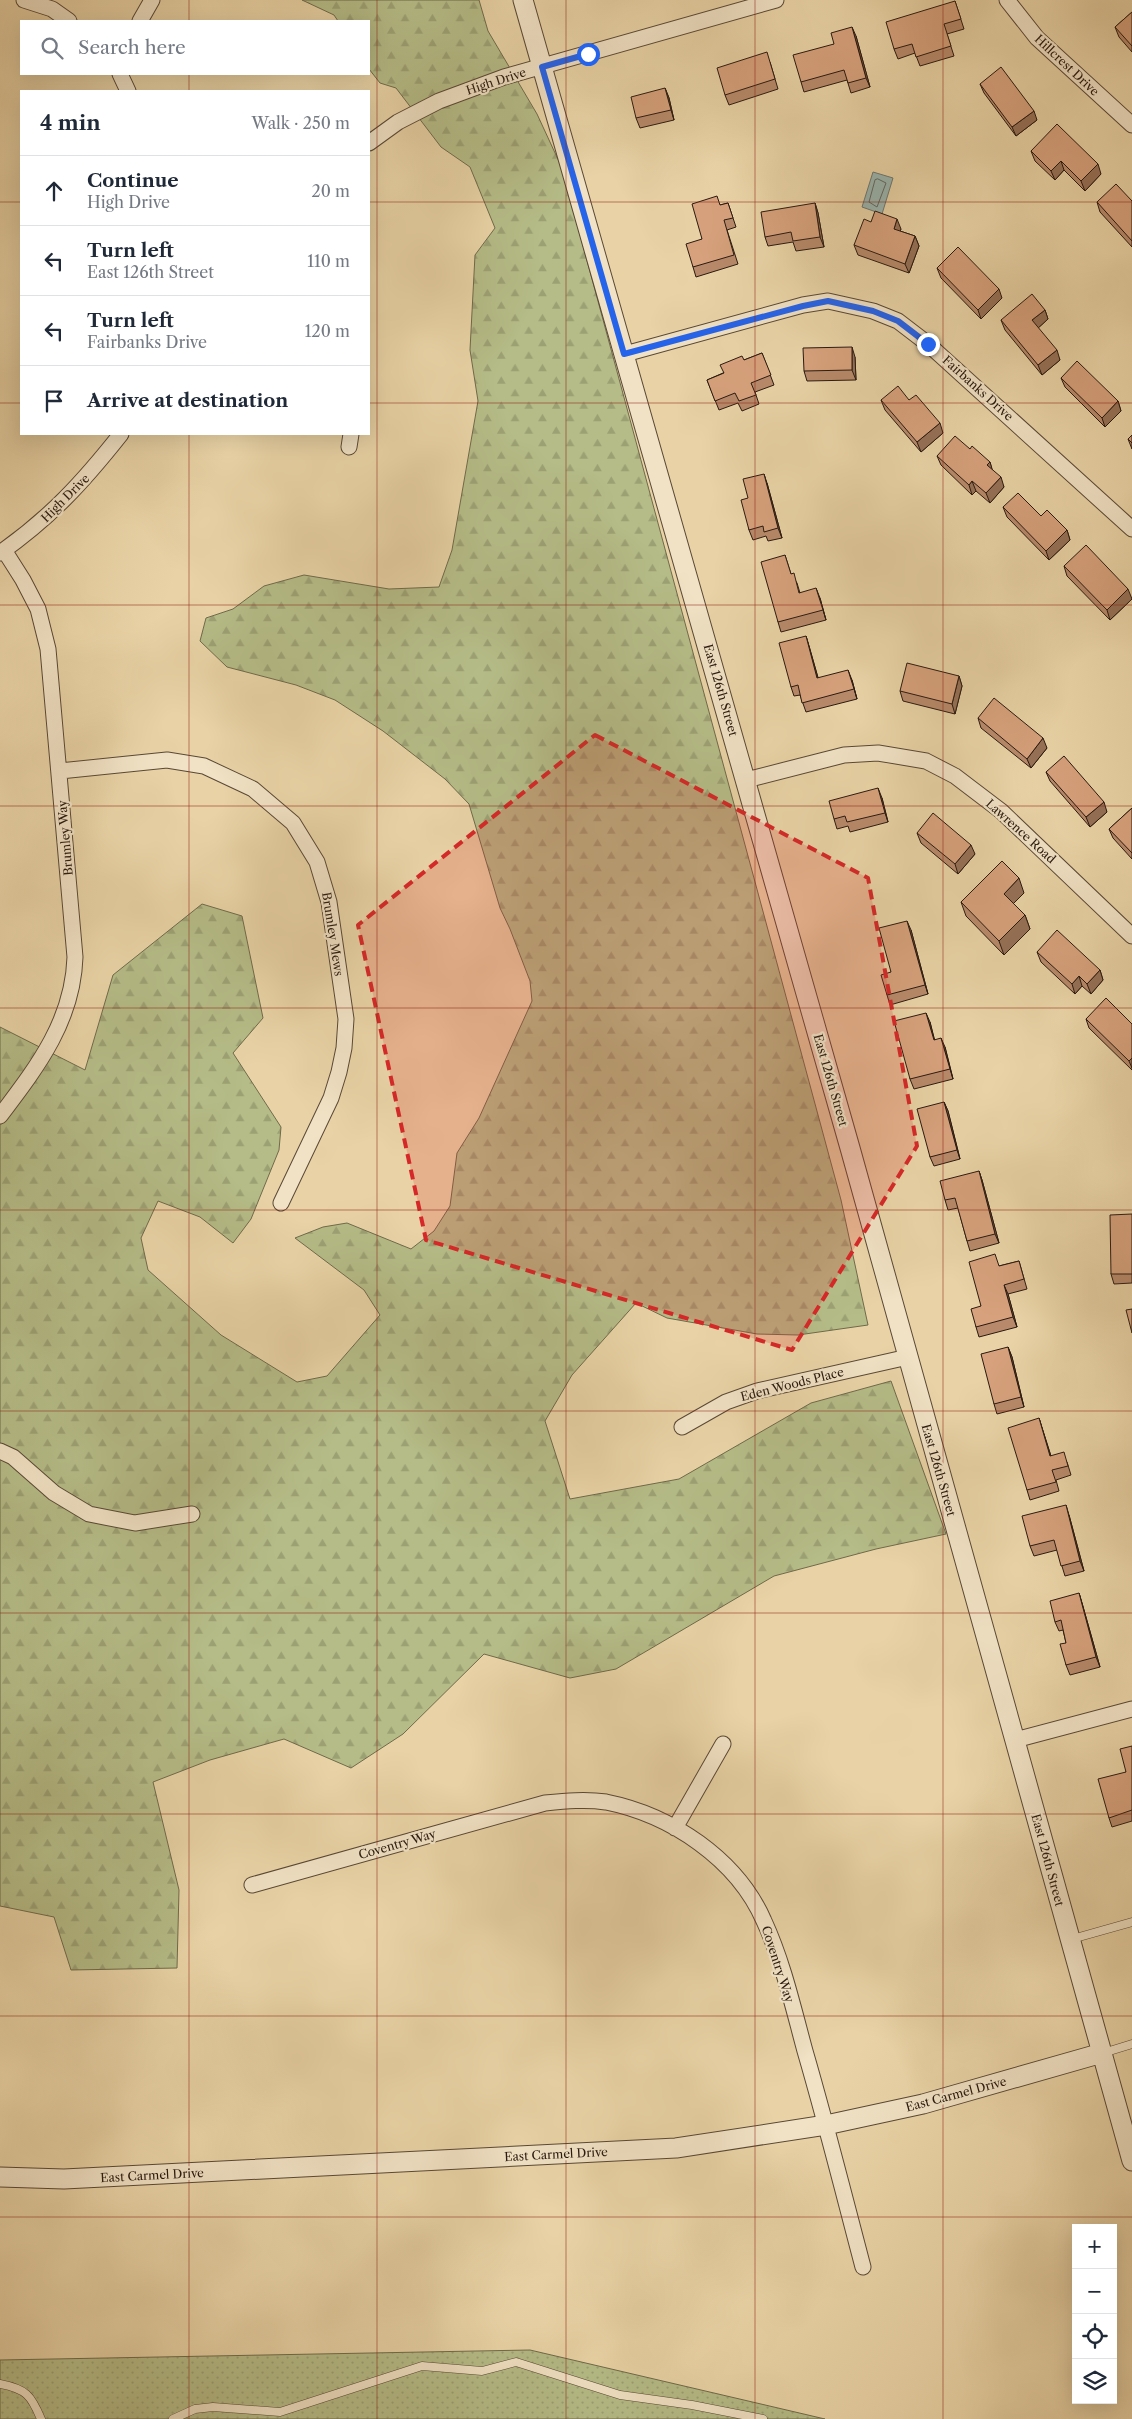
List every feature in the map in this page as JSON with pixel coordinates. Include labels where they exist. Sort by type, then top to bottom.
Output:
[{"type":"street","points":[[24,0],[52,9],[68,20]]},
{"type":"street","points":[[141,20],[152,0]]},
{"type":"street","name":"East 126th Street","points":[[523,0],[746,780],[1132,2161]]},
{"type":"street","name":"High Drive","points":[[370,141],[398,122],[439,101],[504,77],[776,0]]},
{"type":"street","name":"Hillcrest Drive","points":[[1007,0],[1037,38],[1132,125]]},
{"type":"street","points":[[120,75],[128,90]]},
{"type":"street","name":"Fairbanks Drive","points":[[624,354],[828,301],[873,311],[898,321],[928,344],[1132,528]]},
{"type":"street","name":"High Drive","points":[[2,552],[56,509],[84,481],[120,435]]},
{"type":"street","name":"Brumley Way","points":[[0,1116],[40,1062],[56,1035],[67,1010],[75,978],[76,957],[48,649],[38,609],[23,580],[2,552]]},
{"type":"street","name":"Lawrence Road","points":[[746,780],[844,755],[878,752],[926,761],[956,776],[1001,811],[1132,936]]},
{"type":"street","name":"Brumley Mews","points":[[60,771],[167,760],[204,766],[253,789],[292,823],[317,862],[329,902],[346,1019],[344,1048],[339,1072],[330,1098],[281,1203]]},
{"type":"street","name":"Eden Woods Place","points":[[682,1427],[726,1402],[757,1391],[908,1357]]},
{"type":"street","points":[[0,1451],[12,1458],[54,1492],[89,1514],[135,1523],[192,1514]]},
{"type":"street","points":[[1015,1740],[1132,1709]]},
{"type":"street","points":[[675,1828],[723,1744]]},
{"type":"street","name":"Coventry Way","points":[[252,1884],[545,1803],[578,1800],[605,1802],[654,1818],[675,1828],[715,1855],[739,1880],[764,1919],[777,1954],[826,2125],[863,2267]]},
{"type":"street","name":"East Carmel Drive","points":[[0,2177],[64,2179],[676,2148],[826,2125],[923,2104],[1102,2053]]},
{"type":"lane","points":[[1070,1940],[1132,1922]]},
{"type":"lane","points":[[1102,2053],[1132,2044]]},
{"type":"lane","points":[[173,2419],[195,2409],[212,2407],[280,2412],[422,2366],[482,2371],[516,2362],[620,2395],[692,2405],[763,2419]]},
{"type":"lane","points":[[0,2384],[23,2390],[33,2400],[42,2419]]},
{"type":"highlighted area","points":[[595,735],[868,878],[917,1146],[792,1350],[426,1240],[358,925]]},
{"type":"green space","points":[[302,0],[479,0],[488,31],[537,114],[562,168],[841,1200],[868,1325],[798,1335],[757,1334],[667,1318],[636,1303],[572,1375],[545,1421],[570,1499],[679,1479],[811,1403],[891,1381],[946,1534],[876,1549],[774,1576],[616,1669],[570,1678],[484,1654],[403,1734],[351,1768],[284,1739],[210,1760],[153,1782],[179,1890],[177,1968],[71,1970],[54,1917],[0,1906],[0,1027],[85,1070],[113,975],[202,904],[242,916],[263,1018],[233,1053],[281,1127],[279,1150],[251,1219],[233,1243],[200,1217],[158,1201],[141,1238],[148,1270],[221,1335],[297,1382],[327,1376],[380,1315],[364,1290],[295,1238],[323,1227],[347,1223],[411,1249],[434,1231],[450,1206],[457,1153],[479,1118],[532,1001],[530,981],[500,908],[469,804],[445,779],[383,731],[335,700],[296,685],[227,667],[200,641],[206,618],[233,609],[264,586],[304,575],[389,589],[439,587],[452,550],[478,401],[470,350],[475,255],[495,228],[470,167],[441,147],[396,88],[380,83],[370,70],[370,20],[337,20],[334,15]]},
{"type":"green space","points":[[530,2350],[825,2419],[0,2419],[0,2360]]},
{"type":"water","points":[[873,172],[893,178],[882,214],[862,207]]},
{"type":"building","points":[[955,1],[961,19],[944,24],[951,46],[916,57],[912,44],[894,49],[886,22]]},
{"type":"building","points":[[1132,12],[1132,46],[1115,27]]},
{"type":"building","points":[[852,27],[866,78],[848,83],[844,70],[801,82],[793,55],[834,44],[831,33]]},
{"type":"building","points":[[767,52],[775,79],[725,95],[717,68]]},
{"type":"building","points":[[1001,67],[1034,111],[1012,127],[980,84]]},
{"type":"building","points":[[665,88],[671,110],[636,118],[631,97]]},
{"type":"building","points":[[1057,124],[1098,164],[1081,181],[1061,161],[1051,171],[1031,151]]},
{"type":"building","points":[[1116,184],[1132,201],[1132,241],[1097,202]]},
{"type":"building","points":[[717,196],[720,205],[728,203],[733,218],[724,220],[734,255],[693,267],[686,244],[702,239],[692,204]]},
{"type":"building","points":[[815,203],[820,237],[793,241],[791,232],[765,237],[761,212]]},
{"type":"building","points":[[875,211],[897,219],[894,229],[915,236],[905,264],[854,245],[864,219],[871,222]]},
{"type":"building","points":[[958,247],[999,289],[978,310],[937,268]]},
{"type":"building","points":[[1032,294],[1045,310],[1032,320],[1057,350],[1038,365],[1001,320]]},
{"type":"building","points":[[852,347],[852,370],[804,371],[803,348]]},
{"type":"building","points":[[762,353],[771,375],[751,383],[756,395],[739,401],[735,393],[715,401],[707,380],[724,373],[720,365],[742,356],[744,360]]},
{"type":"building","points":[[1077,361],[1118,401],[1102,418],[1061,378]]},
{"type":"building","points":[[898,386],[909,400],[916,395],[940,423],[917,442],[881,400]]},
{"type":"building","points":[[1132,435],[1132,443],[1128,439]]},
{"type":"building","points":[[955,436],[970,449],[972,446],[990,462],[987,465],[1001,477],[986,493],[972,481],[969,485],[937,456]]},
{"type":"building","points":[[764,474],[778,528],[764,532],[763,526],[749,530],[741,500],[748,498],[743,479]]},
{"type":"building","points":[[1018,493],[1041,516],[1047,510],[1067,530],[1046,551],[1003,507]]},
{"type":"building","points":[[1086,545],[1128,589],[1107,610],[1064,566]]},
{"type":"building","points":[[785,555],[791,574],[794,573],[799,593],[816,588],[823,610],[778,622],[761,562]]},
{"type":"building","points":[[806,636],[817,678],[848,670],[854,689],[802,703],[798,685],[791,687],[779,643]]},
{"type":"building","points":[[907,663],[959,676],[952,704],[900,691]]},
{"type":"building","points":[[994,698],[1043,738],[1027,759],[978,718]]},
{"type":"building","points":[[1064,756],[1104,802],[1086,817],[1046,772]]},
{"type":"building","points":[[878,788],[885,813],[847,822],[845,816],[834,819],[829,801]]},
{"type":"building","points":[[1132,808],[1132,853],[1109,829]]},
{"type":"building","points":[[933,813],[971,845],[955,864],[917,833]]},
{"type":"building","points":[[1002,861],[1019,878],[1004,894],[1025,915],[999,941],[961,902]]},
{"type":"building","points":[[907,921],[925,985],[887,995],[881,975],[891,972],[879,928]]},
{"type":"building","points":[[1057,930],[1100,970],[1087,984],[1079,976],[1072,984],[1037,952]]},
{"type":"building","points":[[1106,998],[1132,1024],[1132,1058],[1129,1061],[1086,1019]]},
{"type":"building","points":[[926,1013],[934,1040],[941,1038],[950,1069],[910,1079],[894,1021]]},
{"type":"building","points":[[944,1102],[957,1150],[930,1157],[917,1109]]},
{"type":"building","points":[[979,1171],[995,1234],[967,1241],[955,1198],[945,1200],[940,1181]]},
{"type":"building","points":[[1132,1214],[1132,1274],[1111,1274],[1110,1215]]},
{"type":"building","points":[[995,1254],[999,1266],[1019,1261],[1024,1279],[1004,1285],[1013,1317],[976,1327],[971,1309],[981,1306],[969,1262]]},
{"type":"building","points":[[1132,1309],[1132,1333],[1126,1310]]},
{"type":"building","points":[[1008,1347],[1021,1397],[994,1404],[981,1354]]},
{"type":"building","points":[[1039,1418],[1050,1456],[1064,1452],[1068,1466],[1052,1470],[1056,1482],[1027,1490],[1008,1428]]},
{"type":"building","points":[[1066,1505],[1080,1561],[1061,1566],[1054,1540],[1030,1546],[1022,1516]]},
{"type":"building","points":[[1079,1593],[1096,1657],[1066,1665],[1060,1644],[1066,1643],[1061,1620],[1055,1622],[1050,1601]]},
{"type":"building","points":[[1132,1746],[1132,1810],[1109,1818],[1098,1779],[1126,1772],[1120,1749]]},
{"type":"route","points":[[588,54],[542,67],[624,354],[710,330],[828,301],[873,311],[898,321],[928,344]]}]
